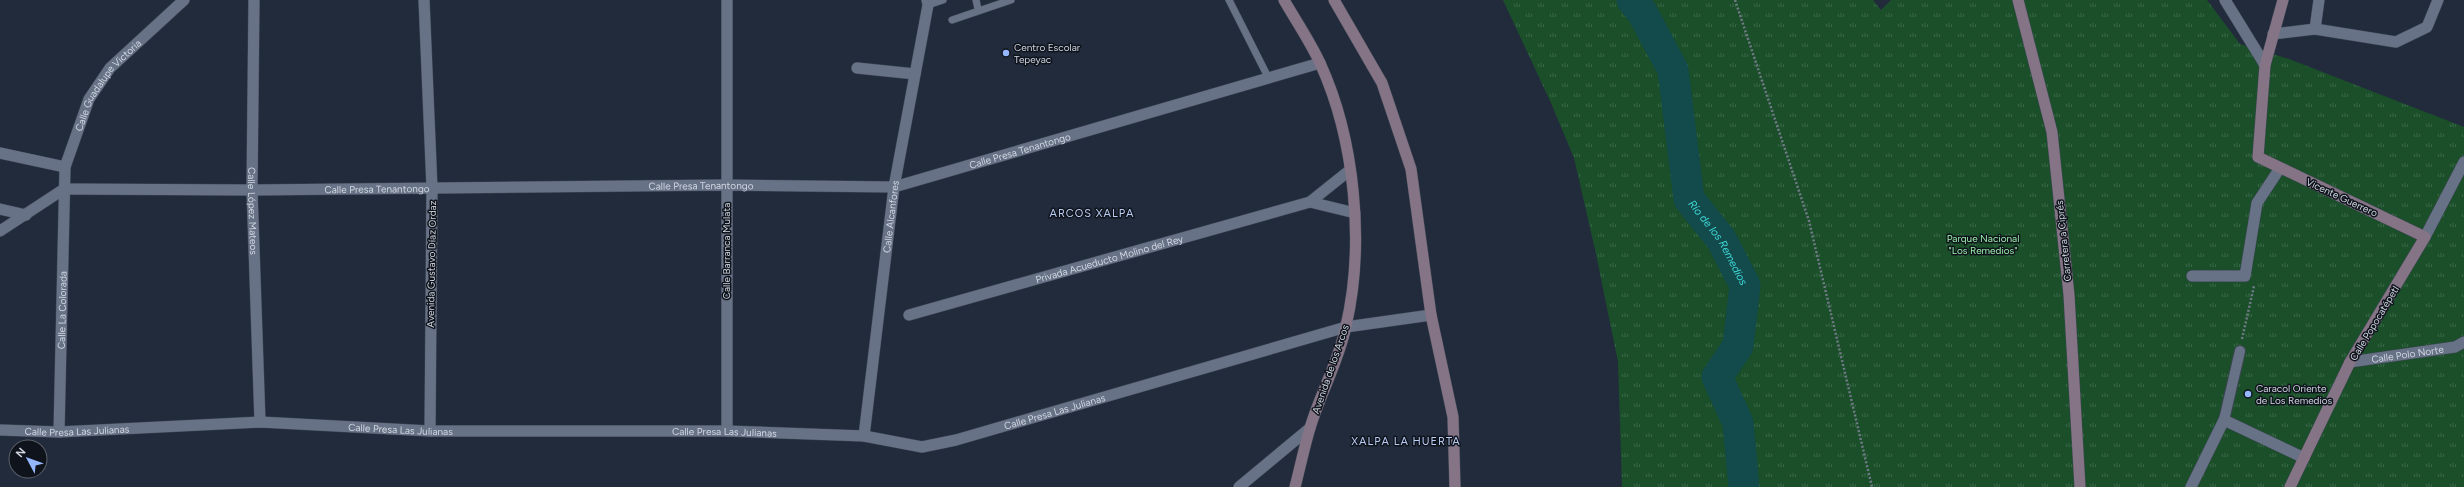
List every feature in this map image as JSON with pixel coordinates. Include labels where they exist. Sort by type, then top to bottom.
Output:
[{"type":"main road","name":"Avenida de los Arcos","points":[[1284,0],[1320,63],[1338,112],[1350,170],[1355,213],[1354,269],[1346,327],[1310,428],[1295,487]]},
{"type":"main road","points":[[1334,0],[1382,83],[1411,169],[1431,314],[1453,417],[1455,487]]},
{"type":"main road","name":"Carretera a Ciprés","points":[[2018,0],[2052,132],[2069,295],[2080,487]]},
{"type":"main road","points":[[2265,65],[2283,0]]},
{"type":"main road","name":"Vicente Guerrero","points":[[2265,65],[2258,157],[2426,237]]},
{"type":"main road","name":"Calle Popocatépetl","points":[[2290,487],[2350,362],[2426,237]]},
{"type":"street","name":"Calle Guadalupe Victoria","points":[[64,189],[65,167],[89,99],[110,68],[184,0]]},
{"type":"street","name":"Calle López Mateos","points":[[254,0],[252,190],[260,422]]},
{"type":"street","name":"Avenida Gustavo Díaz Ordaz","points":[[424,0],[432,188],[430,431]]},
{"type":"street","name":"Calle Barranca Mulata","points":[[726,0],[725,186],[727,431]]},
{"type":"street","points":[[2225,0],[2265,65]]},
{"type":"street","points":[[2315,29],[2319,0]]},
{"type":"street","points":[[2427,27],[2430,0]]},
{"type":"street","points":[[2273,34],[2315,29],[2396,42],[2427,27],[2438,0]]},
{"type":"street","name":"Calle Alcanfores","points":[[864,436],[894,187],[927,2]]},
{"type":"street","name":"Calle Presa Tenantongo","points":[[64,189],[252,190],[725,186],[894,187],[1320,63]]},
{"type":"street","points":[[857,68],[915,74]]},
{"type":"street","points":[[0,153],[65,167]]},
{"type":"street","name":"Calle Popocatépetl","points":[[2426,237],[2464,162]]},
{"type":"street","points":[[2192,276],[2245,276],[2257,203],[2280,168]]},
{"type":"street","name":"Privada Acueducto Molino del Rey","points":[[909,315],[1310,202],[1350,170]]},
{"type":"street","points":[[0,231],[64,189]]},
{"type":"street","name":"Calle La Colorada","points":[[59,432],[64,189]]},
{"type":"street","name":"Privada Acueducto Molino del Rey","points":[[1310,202],[1355,213]]},
{"type":"street","points":[[0,209],[26,215]]},
{"type":"street","name":"Calle Presa Las Julianas","points":[[0,430],[59,432],[260,422],[430,431],[727,431],[864,436],[922,447],[956,440],[1346,327],[1431,314]]},
{"type":"street","name":"Calle Polo Norte","points":[[2350,362],[2455,348],[2464,342]]},
{"type":"street","points":[[2191,487],[2224,420],[2240,351]]},
{"type":"street","points":[[2224,420],[2304,458]]},
{"type":"street","points":[[1239,487],[1310,428]]},
{"type":"lane","points":[[927,2],[943,0]]},
{"type":"lane","points":[[976,0],[978,9]]},
{"type":"lane","points":[[952,20],[978,9],[1010,0]]},
{"type":"lane","points":[[1229,0],[1269,79]]},
{"type":"path","points":[[1735,0],[1809,221],[1872,487]]},
{"type":"green space","name":"Parque Nacional \"Los Remedios\"","points":[[1503,0],[1873,0],[1881,10],[1891,0],[2207,0],[2240,44],[2289,59],[2464,127],[2464,487],[1622,487],[1618,362],[1596,254],[1574,158],[1551,103]]},
{"type":"waterway","name":"Río de los Remedios","points":[[1632,0],[1642,12],[1673,70],[1689,199],[1721,239],[1745,285],[1738,346],[1717,377],[1738,423],[1744,487]]},
{"type":"place","name":"Centro Escolar Tepeyac","points":[[1006,53]]},
{"type":"place","name":"Caracol Oriente de Los Remedios","points":[[2248,394]]},
{"type":"district","name":"ARCOS XALPA","points":[[1092,213]]},
{"type":"district","name":"XALPA LA HUERTA","points":[[1406,441]]}]
